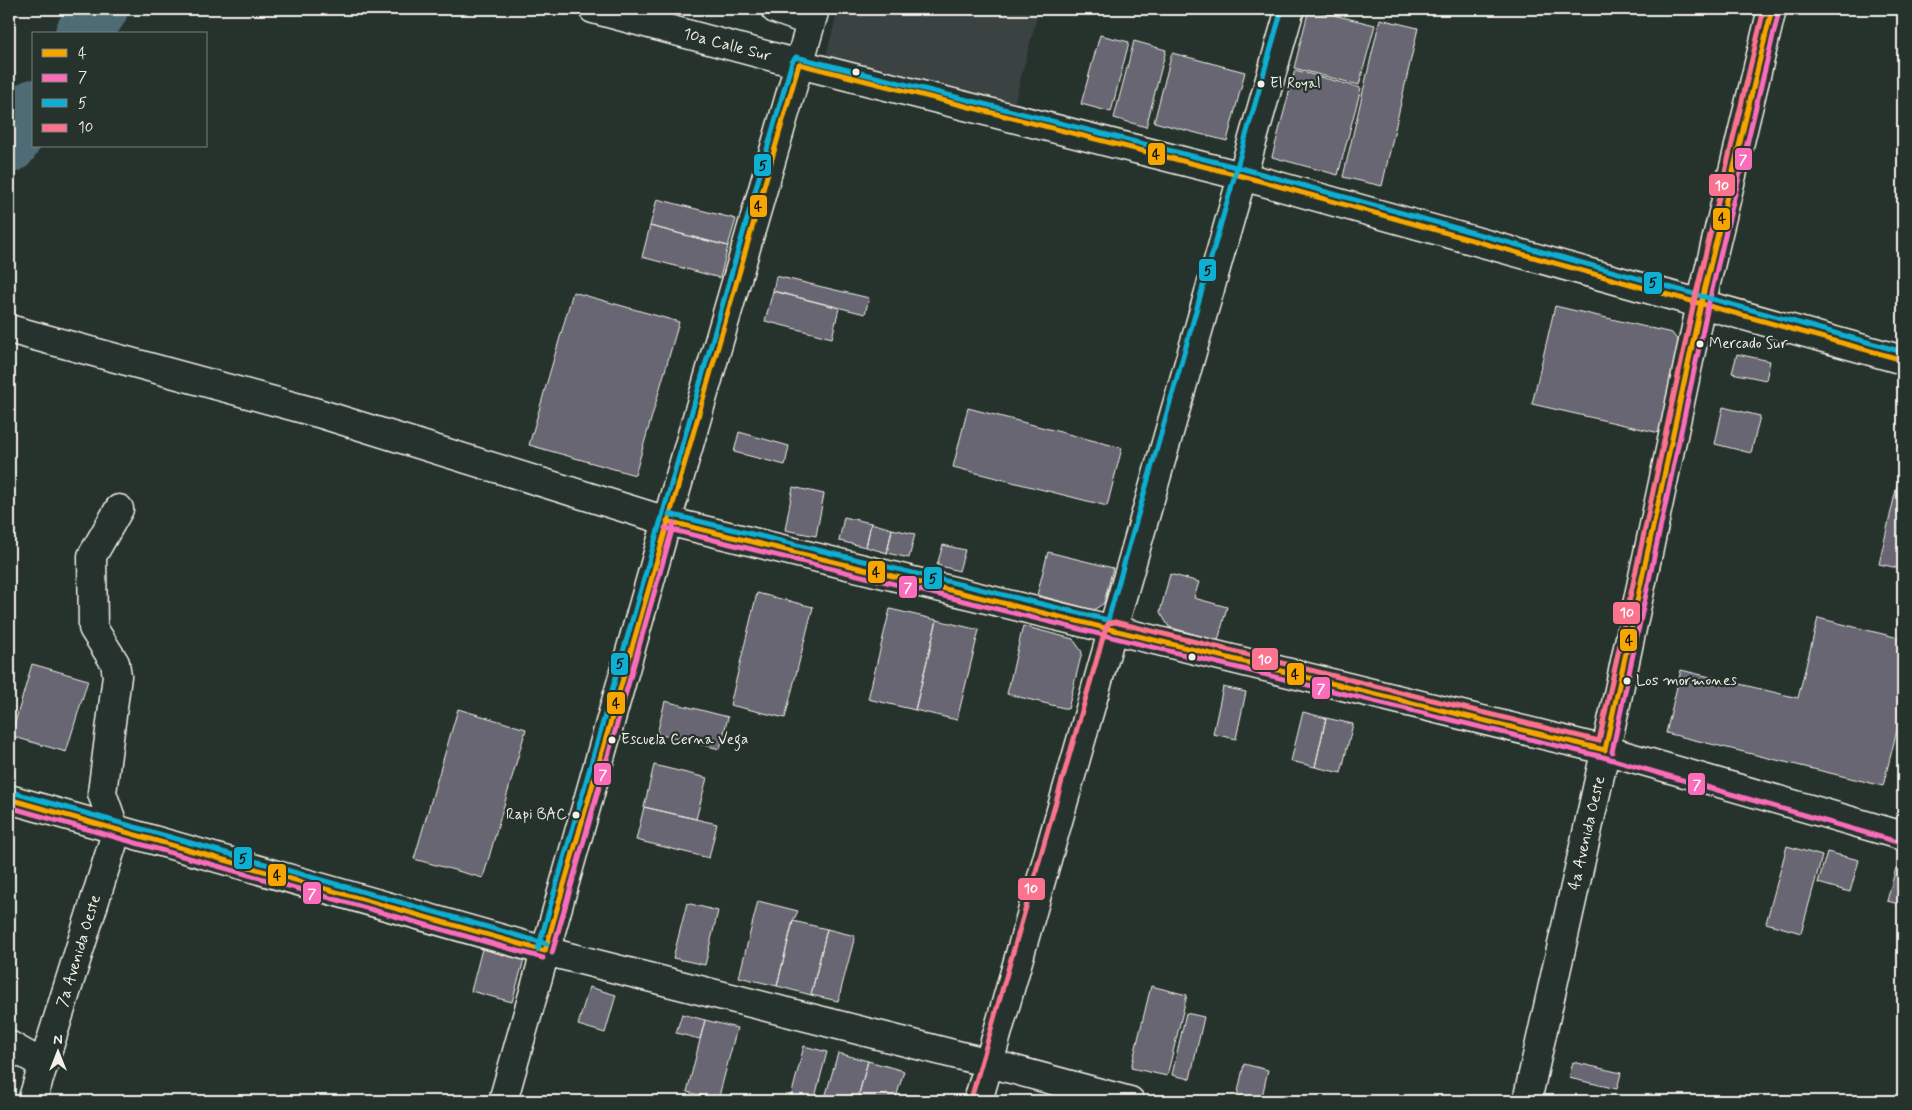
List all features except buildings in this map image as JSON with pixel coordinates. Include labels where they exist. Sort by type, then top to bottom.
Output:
[{"type":"street","name":"10a Calle Sur","points":[[593,9],[799,64],[1242,176],[1903,360]]},
{"type":"street","points":[[503,1101],[667,521],[813,15],[775,9]]},
{"type":"street","points":[[978,1101],[1290,9]]},
{"type":"street","name":"4a Avenida Oeste","points":[[1526,1101],[1605,750],[1701,304],[1772,9]]},
{"type":"street","points":[[9,329],[318,413],[667,521],[1605,750],[1903,836]]},
{"type":"street","points":[[116,830],[102,793],[117,676],[115,663],[93,628],[92,556],[119,509]]},
{"type":"street","points":[[9,798],[545,951],[989,1063],[1130,1101]]},
{"type":"street","name":"7a Avenida Oeste","points":[[32,1101],[116,830]]},
{"type":"street","points":[[9,1045],[44,1065]]},
{"type":"shaded area","points":[[838,9],[968,9],[984,13],[985,9],[1039,9],[1013,108],[825,61]]},
{"type":"waterway","points":[[84,32],[100,9]]},
{"type":"waterway","points":[[9,145],[32,110]]},
{"type":"transit line","name":"5","points":[[669,514],[1108,620],[1282,9]]},
{"type":"transit line","name":"10","points":[[971,1099],[1106,627],[1109,623],[1115,622],[1599,741],[1694,302],[1764,9]]},
{"type":"transit line","name":"4","points":[[667,521],[1605,750],[1701,304],[1772,9]]},
{"type":"transit line","name":"7","points":[[1612,752],[1708,306],[1779,11]]},
{"type":"transit line","name":"5","points":[[538,949],[792,62],[796,57],[1244,169],[1903,352]]},
{"type":"transit line","name":"4","points":[[545,951],[799,64],[1242,176],[1903,360]]},
{"type":"transit line","name":"7","points":[[552,953],[674,523]]},
{"type":"transit line","name":"7","points":[[665,528],[1603,757],[1901,843]]},
{"type":"transit line","name":"5","points":[[11,792],[547,944]]},
{"type":"transit line","name":"4","points":[[9,799],[545,951]]},
{"type":"transit line","name":"7","points":[[9,807],[543,958]]},
{"type":"place","name":"El Royal","points":[[1261,84]]},
{"type":"place","name":"Mercado Sur","points":[[1700,344]]},
{"type":"place","name":"Los mormones","points":[[1627,681]]},
{"type":"place","name":"Escuela Cerna Vega","points":[[612,740]]},
{"type":"place","name":"Rapi BAC","points":[[576,815]]}]
